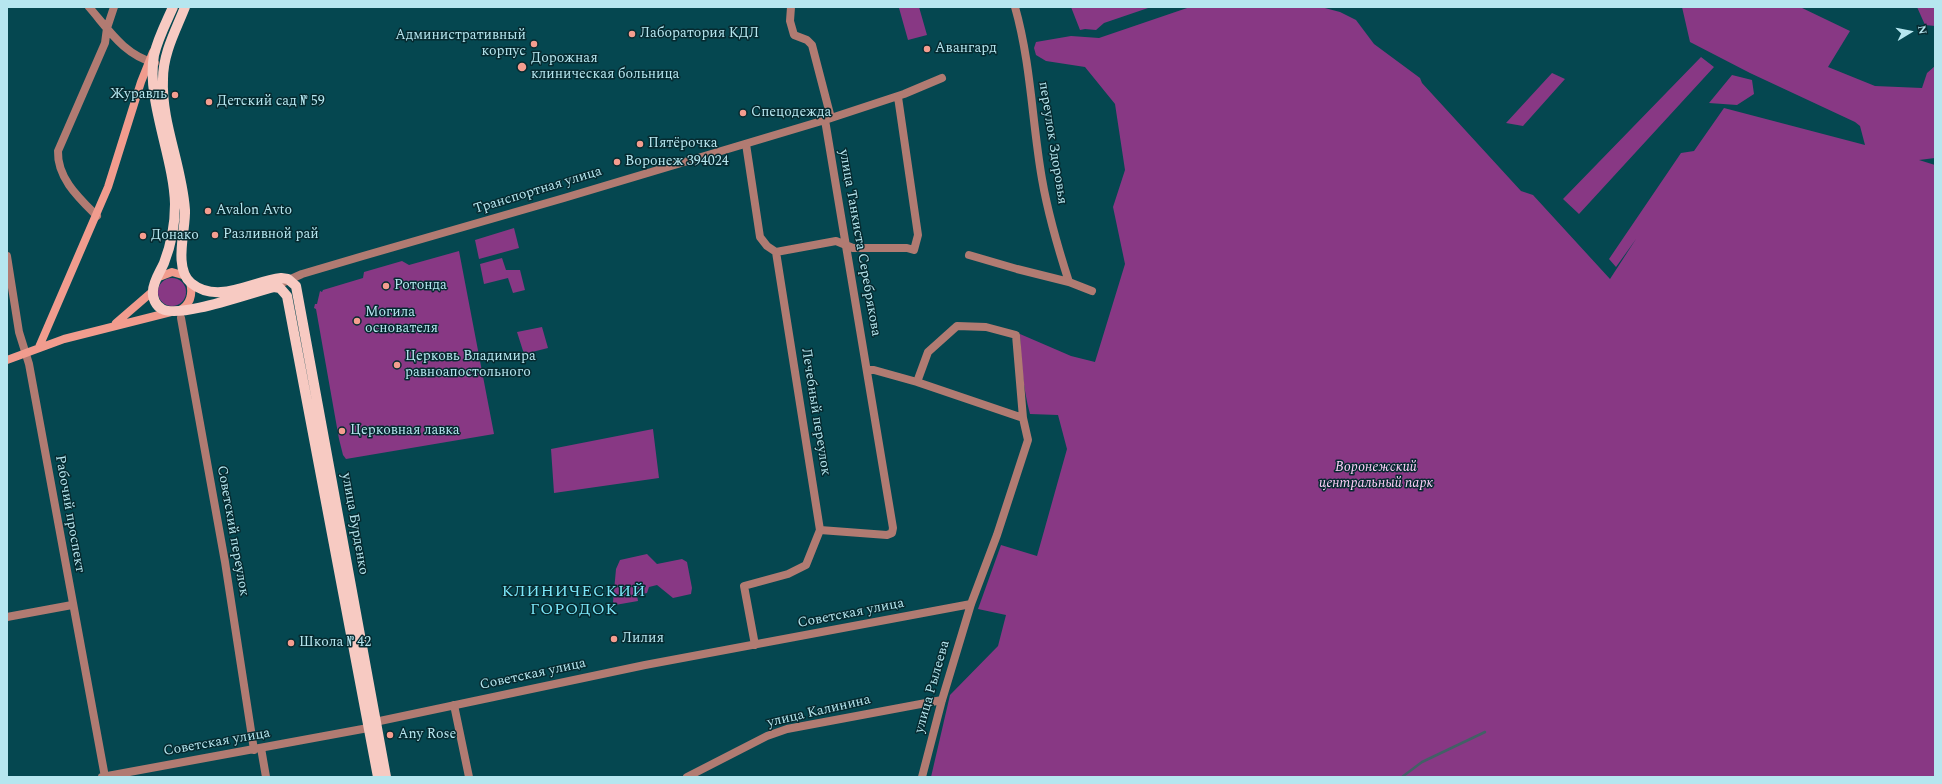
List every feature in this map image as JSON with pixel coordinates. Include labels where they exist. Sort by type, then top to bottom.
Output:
[{"type":"main road","points":[[114,325],[152,292],[159,277],[172,234],[175,204],[155,91],[155,63],[158,40],[172,7]]},
{"type":"main road","points":[[39,347],[97,216],[155,63],[168,47],[185,7]]},
{"type":"main road","points":[[155,63],[162,77],[164,103],[182,186],[184,208],[181,250],[191,298],[188,304],[177,314]]},
{"type":"main road","points":[[159,277],[172,272],[188,279],[199,288],[219,292],[228,292],[275,278],[288,279]]},
{"type":"main road","name":"улица Бурденко","points":[[288,279],[296,286],[371,725],[378,777]]},
{"type":"main road","points":[[7,360],[39,347],[114,325],[177,314],[277,287]]},
{"type":"main road","name":"улица Бурденко","points":[[277,287],[285,292],[290,304],[371,725],[386,777]]},
{"type":"main road","points":[[152,292],[157,305],[162,309],[177,314]]},
{"type":"street","points":[[89,7],[124,47],[140,59],[155,63]]},
{"type":"street","points":[[97,216],[62,175],[58,159],[58,151],[105,43],[107,28],[114,7]]},
{"type":"street","name":"улица Танкиста Серебрякова","points":[[791,7],[790,20],[794,35],[808,40],[812,45],[828,119],[893,528],[892,533],[887,535],[820,530]]},
{"type":"street","name":"переулок Здоровья","points":[[1016,7],[1024,52],[1042,180],[1056,239],[1069,282]]},
{"type":"street","name":"Транспортная улица","points":[[277,287],[288,279],[363,256],[505,216],[898,97],[942,78]]},
{"type":"street","points":[[746,144],[760,237],[767,246],[776,252],[836,241],[853,248],[907,248],[914,250],[918,235],[898,97]]},
{"type":"street","name":"Лечебный переулок","points":[[776,252],[820,530]]},
{"type":"street","points":[[969,255],[1069,282],[1092,291]]},
{"type":"street","name":"Рабочий проспект","points":[[7,256],[19,332],[26,352],[104,777]]},
{"type":"street","name":"Советский переулок","points":[[177,314],[225,562],[258,749],[266,777]]},
{"type":"street","points":[[917,382],[928,352],[957,326],[986,326],[1016,335],[1023,418],[1028,440],[997,535],[971,604]]},
{"type":"street","points":[[867,370],[874,370],[917,382],[1023,418]]},
{"type":"street","points":[[755,645],[744,586],[788,574],[806,565],[820,530]]},
{"type":"street","name":"Советская улица","points":[[104,777],[258,749],[371,725],[454,705],[645,665],[971,604]]},
{"type":"street","name":"улица Рылеева","points":[[922,777],[942,700],[971,604]]},
{"type":"street","points":[[7,617],[72,605]]},
{"type":"street","name":"улица Калинина","points":[[687,777],[767,736],[787,729],[942,700]]},
{"type":"street","points":[[454,705],[469,777]]},
{"type":"green space","points":[[919,7],[927,35],[908,40],[899,8]]},
{"type":"green space","points":[[1071,7],[1151,7],[1104,23],[1096,30],[1080,30]]},
{"type":"green space","name":"Воронежский центральный парк","points":[[1190,7],[1321,7],[1340,12],[1356,20],[1374,44],[1420,78],[1422,83],[1521,191],[1533,195],[1610,279],[1636,239],[1616,267],[1609,259],[1681,153],[1694,151],[1724,108],[1865,145],[1860,126],[1855,122],[1750,73],[1690,42],[1682,7],[1800,7],[1850,31],[1828,67],[1875,86],[1922,88],[1927,73],[1935,66],[1935,158],[1919,160],[1935,165],[1935,777],[931,777],[950,695],[998,646],[1006,615],[978,609],[1001,545],[1037,556],[1067,449],[1058,415],[1030,414],[1023,374],[1020,334],[1071,356],[1095,362],[1125,264],[1113,207],[1125,170],[1115,104],[1085,67],[1046,61],[1036,55],[1034,48],[1036,42],[1071,36],[1099,38]]},
{"type":"green space","points":[[1917,7],[1935,7],[1935,26],[1925,25]]},
{"type":"green space","points":[[1701,57],[1714,67],[1579,214],[1563,199]]},
{"type":"green space","points":[[1552,73],[1565,79],[1523,126],[1506,123]]},
{"type":"green space","points":[[1732,75],[1752,80],[1754,94],[1737,105],[1709,103]]},
{"type":"green space","points":[[514,228],[519,248],[479,259],[475,240]]},
{"type":"green space","points":[[459,251],[494,434],[346,459],[343,455],[339,439],[316,309],[314,308],[315,304],[317,304],[320,291],[322,292],[323,290],[363,278],[364,272],[402,261],[409,265]]},
{"type":"green space","points":[[502,258],[506,270],[520,270],[525,290],[513,293],[508,278],[484,284],[480,264]]},
{"type":"green space","points":[[172,278],[182,282],[186,292],[182,302],[172,306],[162,302],[158,292],[162,282]]},
{"type":"green space","points":[[542,327],[548,348],[524,354],[517,332]]},
{"type":"green space","points":[[653,429],[659,478],[554,493],[551,449]]},
{"type":"green space","points":[[647,554],[657,564],[682,559],[687,562],[692,588],[691,594],[673,598],[657,585],[649,587],[647,593],[637,595],[638,601],[615,605],[613,602],[616,569],[620,560]]},
{"type":"waterway","points":[[1402,777],[1422,762],[1485,732]]},
{"type":"place","name":"Лаборатория КДЛ","points":[[632,34]]},
{"type":"place","name":"Административный корпус","points":[[534,44]]},
{"type":"place","name":"Авангард","points":[[927,49]]},
{"type":"place","name":"Дорожная клиническая больница","points":[[522,67]]},
{"type":"place","name":"Журавль","points":[[175,95]]},
{"type":"place","name":"Детский сад № 59","points":[[209,102]]},
{"type":"place","name":"Спецодежда","points":[[743,113]]},
{"type":"place","name":"Пятёрочка","points":[[640,144]]},
{"type":"place","name":"Воронеж 394024","points":[[617,162]]},
{"type":"place","name":"Avalon Avto","points":[[208,211]]},
{"type":"place","name":"Разливной рай","points":[[215,235]]},
{"type":"place","name":"Донако","points":[[143,236]]},
{"type":"place","name":"Ротонда","points":[[386,286]]},
{"type":"place","name":"Могила основателя","points":[[357,321]]},
{"type":"place","name":"Церковь Владимира равноапостольного","points":[[397,365]]},
{"type":"place","name":"Церковная лавка","points":[[342,431]]},
{"type":"place","name":"Лилия","points":[[614,639]]},
{"type":"place","name":"Школа № 42","points":[[291,643]]},
{"type":"place","name":"Any Rose","points":[[390,735]]},
{"type":"district","name":"КЛИНИЧЕСКИЙ ГОРОДОК","points":[[574,602]]}]
